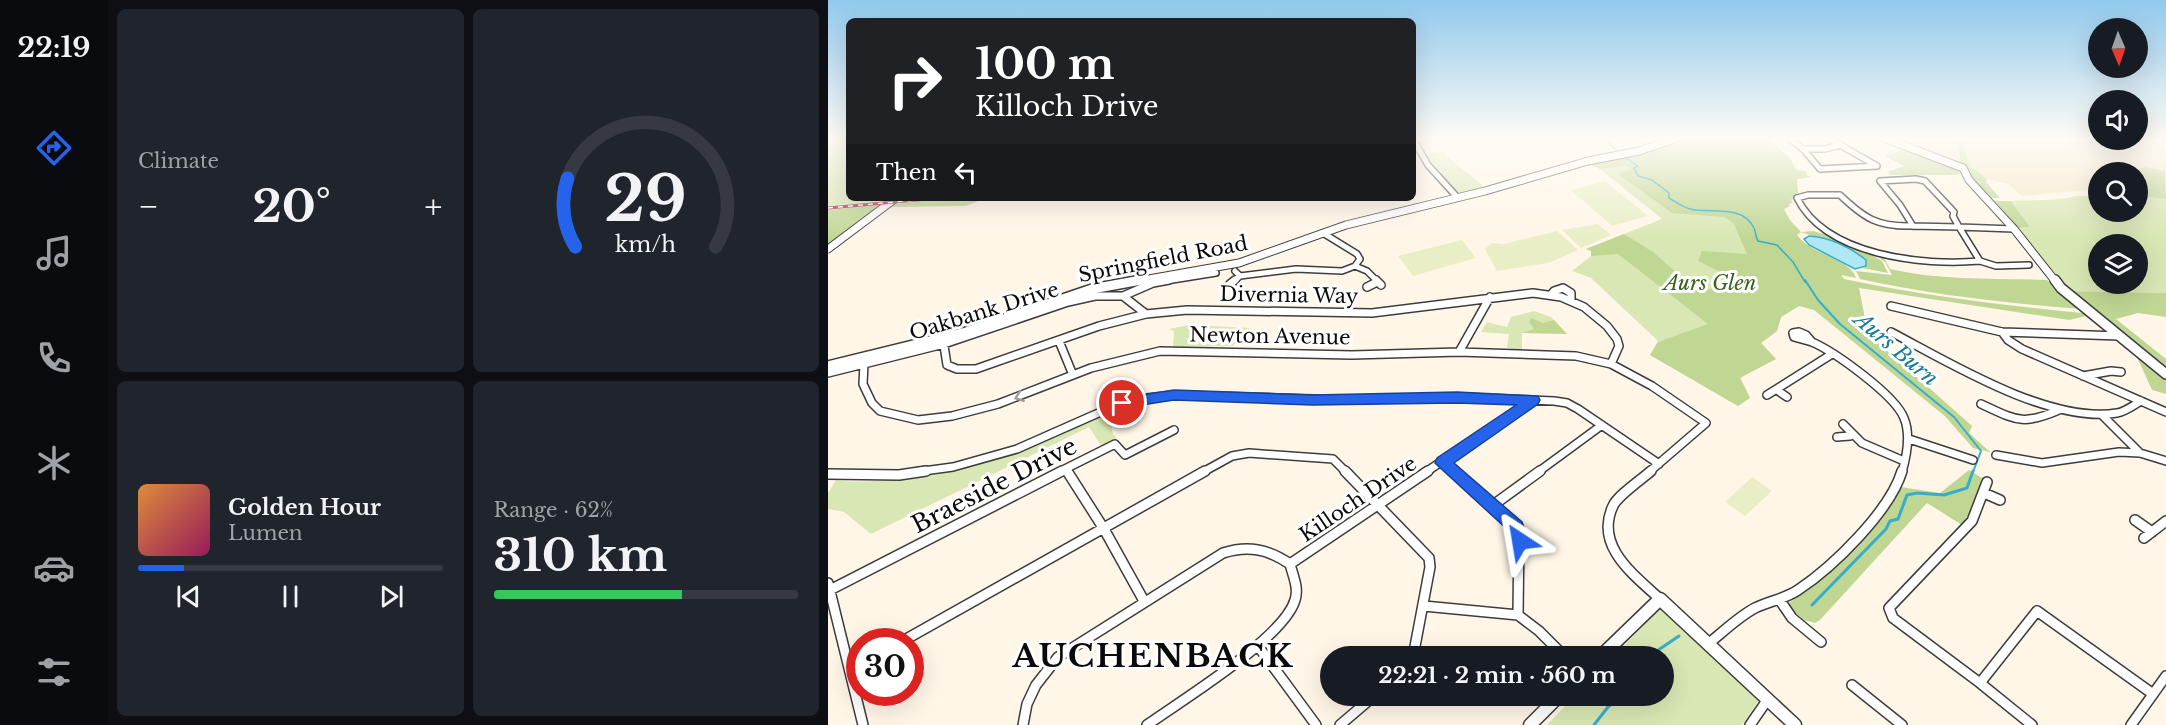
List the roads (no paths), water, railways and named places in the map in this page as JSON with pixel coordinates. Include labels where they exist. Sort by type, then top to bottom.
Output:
[{"type":"street","points":[[1434,172],[1457,197]]},
{"type":"street","name":"Springfield Road","points":[[828,366],[944,341],[1082,291],[1229,265],[1259,257],[1360,221],[1552,172]]},
{"type":"street","points":[[1965,172],[2064,291],[2166,374]]},
{"type":"street","points":[[1914,228],[1900,205],[1880,181],[1916,179],[1927,183],[1954,212],[1953,216],[1980,261]]},
{"type":"street","points":[[2013,229],[1891,228],[1862,215],[1840,195],[1808,195],[1797,198],[1812,221],[1851,242],[1880,254],[1929,260],[1980,261],[1996,266],[2029,265]]},
{"type":"street","points":[[828,249],[892,201]]},
{"type":"street","points":[[1230,285],[1238,273],[1296,270],[1342,271],[1355,266],[1360,259],[1357,254],[1334,243],[1323,233]]},
{"type":"street","points":[[1355,266],[1367,271],[1379,284],[1366,287]]},
{"type":"street","points":[[1146,314],[1123,296],[1153,283],[1205,277],[1216,273]]},
{"type":"street","name":"Divernia Way","points":[[944,341],[947,364],[950,367],[966,370],[989,366],[1099,326],[1146,314],[1187,310],[1372,313],[1533,293],[1571,300],[1584,307],[1614,334],[1619,346],[1611,364]]},
{"type":"street","name":"Oakbank Drive","points":[[828,373],[944,341],[1068,302],[1095,296],[1123,296]]},
{"type":"street","points":[[1459,352],[1490,297]]},
{"type":"street","points":[[1891,306],[2002,332],[2119,336]]},
{"type":"street","points":[[1891,332],[2028,399],[2059,410],[2103,416],[2117,415],[2134,409],[2142,401]]},
{"type":"street","points":[[2002,332],[2008,340],[2022,350],[2166,412]]},
{"type":"street","points":[[1059,341],[1073,375]]},
{"type":"street","points":[[1708,644],[1752,609],[1796,592],[1818,575],[1879,512],[1896,486],[1909,439],[1906,421],[1891,399],[1832,354],[1812,342]]},
{"type":"street","name":"Newton Avenue","points":[[864,364],[863,384],[872,403],[880,411],[918,420],[952,416],[999,404],[1121,359],[1161,351],[1352,355],[1459,352],[1576,356],[1611,364],[1652,386],[1706,423],[1659,464]]},
{"type":"street","points":[[1767,396],[1832,354]]},
{"type":"street","points":[[2083,375],[2121,372]]},
{"type":"street","points":[[1777,390],[1786,397]]},
{"type":"street","points":[[828,474],[899,475],[974,462],[1017,449],[1112,407],[1147,398],[1174,395],[1312,400],[1457,398],[1568,403],[1659,464],[1613,504],[1608,529],[1614,554],[1795,725]]},
{"type":"street","name":"Killoch Drive","points":[[1290,564],[1443,463],[1533,400]]},
{"type":"street","points":[[1981,404],[2018,421],[2027,422],[2059,410]]},
{"type":"street","points":[[2103,416],[2140,453]]},
{"type":"street","points":[[1843,424],[1850,436],[1866,447],[1904,461]]},
{"type":"street","points":[[1492,506],[1602,425]]},
{"type":"street","name":"Braeside Drive","points":[[829,588],[1115,444],[1125,455],[1174,430]]},
{"type":"street","points":[[1837,437],[1850,436]]},
{"type":"street","points":[[1909,439],[1947,447],[1972,460]]},
{"type":"street","points":[[1996,455],[2042,463],[2119,452],[2140,453],[2166,461]]},
{"type":"street","points":[[924,629],[1232,456],[1242,453],[1333,459],[1429,558],[1424,606],[1415,646]]},
{"type":"street","points":[[1443,463],[1519,533],[1518,615]]},
{"type":"street","points":[[1066,470],[1104,529],[1144,601]]},
{"type":"street","points":[[1987,482],[1972,521],[1889,608],[1893,618],[2032,725]]},
{"type":"street","points":[[1984,493],[2000,500]]},
{"type":"street","points":[[2135,520],[2148,535],[2166,521]]},
{"type":"street","points":[[1023,725],[1027,704],[1047,668],[1058,657],[1144,601],[1230,550],[1254,548],[1268,550],[1290,564],[1297,590],[1295,602],[1280,627],[1258,646],[1147,725]]},
{"type":"street","points":[[829,588],[846,640]]},
{"type":"street","points":[[1611,646],[1660,599]]},
{"type":"street","points":[[1779,599],[1792,618],[1821,642]]},
{"type":"street","points":[[1424,606],[1518,615],[1554,646]]},
{"type":"street","points":[[1980,683],[2037,611],[2153,694]]},
{"type":"street","points":[[1258,646],[1316,725]]},
{"type":"street","points":[[2131,725],[2166,676]]},
{"type":"street","points":[[1852,686],[1902,725]]},
{"type":"street","points":[[1750,725],[1768,699]]},
{"type":"street","points":[[860,706],[863,725]]},
{"type":"street","points":[[1340,725],[1362,706]]},
{"type":"street","points":[[1530,725],[1549,706]]},
{"type":"water","points":[[1809,236],[1824,238],[1846,247],[1866,260],[1866,266],[1855,269],[1809,245],[1804,239]]},
{"type":"waterway","name":"Aurs Burn","points":[[1636,172],[1638,176],[1652,180],[1669,193],[1669,198],[1682,206],[1698,210],[1725,211],[1749,220],[1758,241],[1777,245],[1793,262],[1805,282]]},
{"type":"waterway","name":"Aurs Burn","points":[[1805,280],[1818,300],[1840,324],[1954,417],[1981,451],[1973,472]]},
{"type":"waterway","name":"Aurs Burn","points":[[1812,605],[1886,529],[1890,521],[1898,519],[1907,495],[1917,493],[1944,495],[1967,488],[1973,471]]},
{"type":"waterway","name":"Aurs Burn","points":[[1664,646],[1679,636]]},
{"type":"waterway","name":"Aurs Burn","points":[[1594,725],[1609,706]]},
{"type":"railway","points":[[828,208],[906,201]]},
{"type":"district","name":"AUCHENBACK","points":[[1153,656]]},
{"type":"park label","name":"Aurs Glen","points":[[1710,283]]}]
